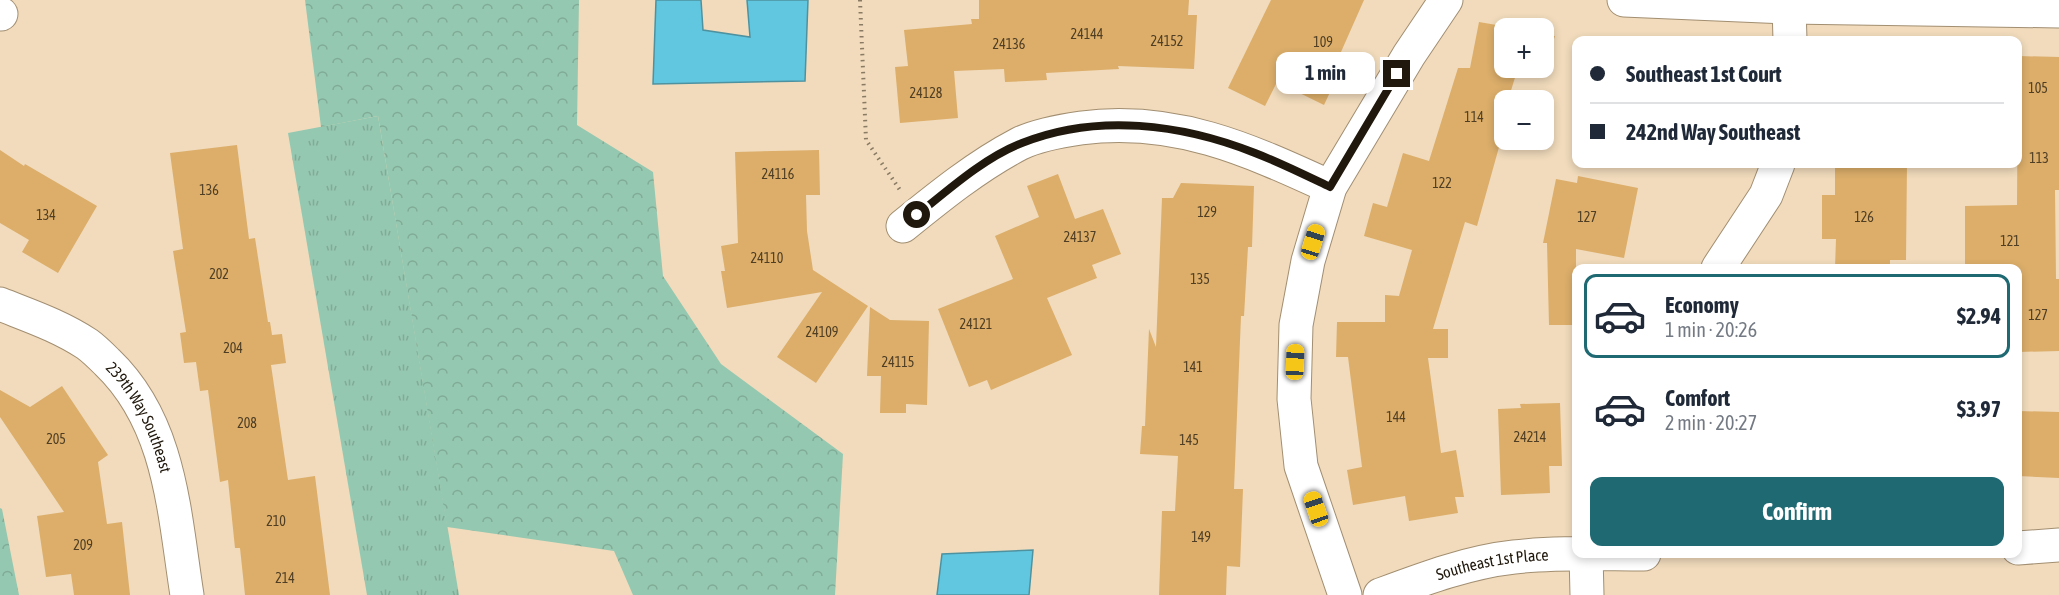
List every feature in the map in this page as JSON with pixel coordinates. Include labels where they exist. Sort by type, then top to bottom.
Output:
[{"type":"street","points":[[1345,595],[1301,466],[1294,399],[1296,325],[1308,261],[1330,187],[1408,55],[1446,0]]},
{"type":"street","points":[[1624,0],[1789,7],[2059,11]]},
{"type":"street","points":[[1789,7],[1790,36]]},
{"type":"street","points":[[910,220],[974,170],[1021,143],[1061,131],[1106,125],[1148,126],[1203,136],[1255,153],[1330,187]]},
{"type":"street","points":[[1721,264],[1766,195],[1776,168]]},
{"type":"street","name":"239th Way Southeast","points":[[0,303],[62,329],[89,345],[123,377],[148,416],[165,463],[187,595]]},
{"type":"street","points":[[2022,548],[2059,545]]},
{"type":"street","name":"Southeast 1st Place","points":[[1380,595],[1421,580],[1492,561],[1513,557],[1572,555]]},
{"type":"street","points":[[1586,558],[1587,595]]},
{"type":"path","points":[[860,0],[866,140],[910,220]]},
{"type":"green space","points":[[305,0],[579,0],[577,125],[653,172],[663,276],[721,364],[843,454],[835,595],[633,595],[614,551],[447,527],[378,116],[321,127]]},
{"type":"green space","points":[[378,116],[459,595],[367,595],[288,133]]},
{"type":"green space","points":[[0,508],[2,509],[19,595],[0,595]]},
{"type":"water","points":[[656,0],[701,0],[703,30],[750,37],[747,0],[808,0],[805,81],[653,84]]},
{"type":"water","points":[[1033,550],[1029,595],[937,595],[942,554]]},
{"type":"building","points":[[979,0],[1189,0],[1188,15],[1197,15],[1194,69],[1118,66],[1119,69],[1046,73],[1047,80],[1005,82],[1004,69],[954,71],[958,118],[900,123],[895,67],[908,66],[904,30],[972,24],[971,19],[979,19]]},
{"type":"building","points":[[1271,0],[1364,0],[1333,70],[1339,73],[1324,105],[1277,82],[1265,106],[1228,88]]},
{"type":"building","points":[[1479,22],[1494,25],[1494,78],[1515,78],[1511,90],[1494,90],[1494,150],[1498,150],[1477,226],[1465,222],[1433,329],[1448,329],[1448,358],[1428,358],[1441,453],[1456,450],[1464,497],[1455,497],[1458,513],[1409,521],[1405,496],[1353,505],[1347,470],[1362,467],[1348,357],[1336,357],[1337,322],[1385,322],[1385,295],[1399,296],[1412,250],[1364,236],[1373,203],[1387,207],[1403,153],[1429,161],[1458,68],[1470,68]]},
{"type":"building","points":[[2022,56],[2059,57],[2059,190],[2055,190],[2059,351],[2022,352],[2022,264],[1965,264],[1965,206],[2017,205],[2017,168],[2022,168]]},
{"type":"building","points":[[237,145],[249,239],[255,238],[268,322],[270,322],[272,335],[282,334],[286,363],[271,365],[288,480],[315,476],[330,595],[245,595],[240,548],[235,548],[228,480],[220,482],[208,390],[200,391],[196,362],[184,363],[180,333],[186,332],[173,251],[183,249],[170,153]]},
{"type":"building","points":[[0,150],[24,166],[25,164],[97,206],[58,273],[22,252],[29,240],[0,223]]},
{"type":"building","points":[[819,150],[820,195],[806,195],[807,231],[813,270],[868,306],[816,383],[777,357],[822,292],[727,308],[721,271],[725,271],[721,246],[738,243],[735,152]]},
{"type":"building","points":[[1835,168],[1907,168],[1906,260],[1890,260],[1890,264],[1835,264],[1836,239],[1822,239],[1822,195],[1835,195]]},
{"type":"building","points":[[1058,174],[1075,219],[1103,209],[1121,254],[1092,265],[1097,278],[1047,298],[1072,355],[991,390],[987,380],[969,387],[938,309],[1013,279],[995,236],[1039,217],[1027,186]]},
{"type":"building","points":[[1578,176],[1638,188],[1624,258],[1576,249],[1576,264],[1572,264],[1572,325],[1549,325],[1547,243],[1543,243],[1556,179],[1577,183]]},
{"type":"building","points":[[1181,183],[1254,186],[1252,247],[1248,247],[1244,316],[1241,316],[1234,489],[1243,489],[1240,567],[1227,566],[1226,595],[1159,595],[1162,511],[1175,511],[1178,456],[1140,454],[1142,426],[1145,426],[1149,329],[1156,347],[1162,198],[1173,198]]},
{"type":"building","points":[[870,307],[890,320],[929,321],[927,405],[906,404],[906,413],[880,413],[881,376],[867,376]]},
{"type":"building","points":[[62,386],[108,455],[98,462],[107,524],[122,522],[130,595],[74,595],[71,574],[46,577],[37,516],[64,512],[0,417],[0,390],[30,407]]},
{"type":"building","points":[[1560,403],[1562,466],[1549,466],[1550,493],[1501,495],[1498,409],[1521,408],[1520,404]]},
{"type":"building","points":[[2022,411],[2059,412],[2059,478],[2022,476]]},
{"type":"route","points":[[917,215],[974,170],[1021,143],[1061,131],[1106,125],[1148,126],[1203,136],[1255,153],[1330,187],[1397,74]]}]
